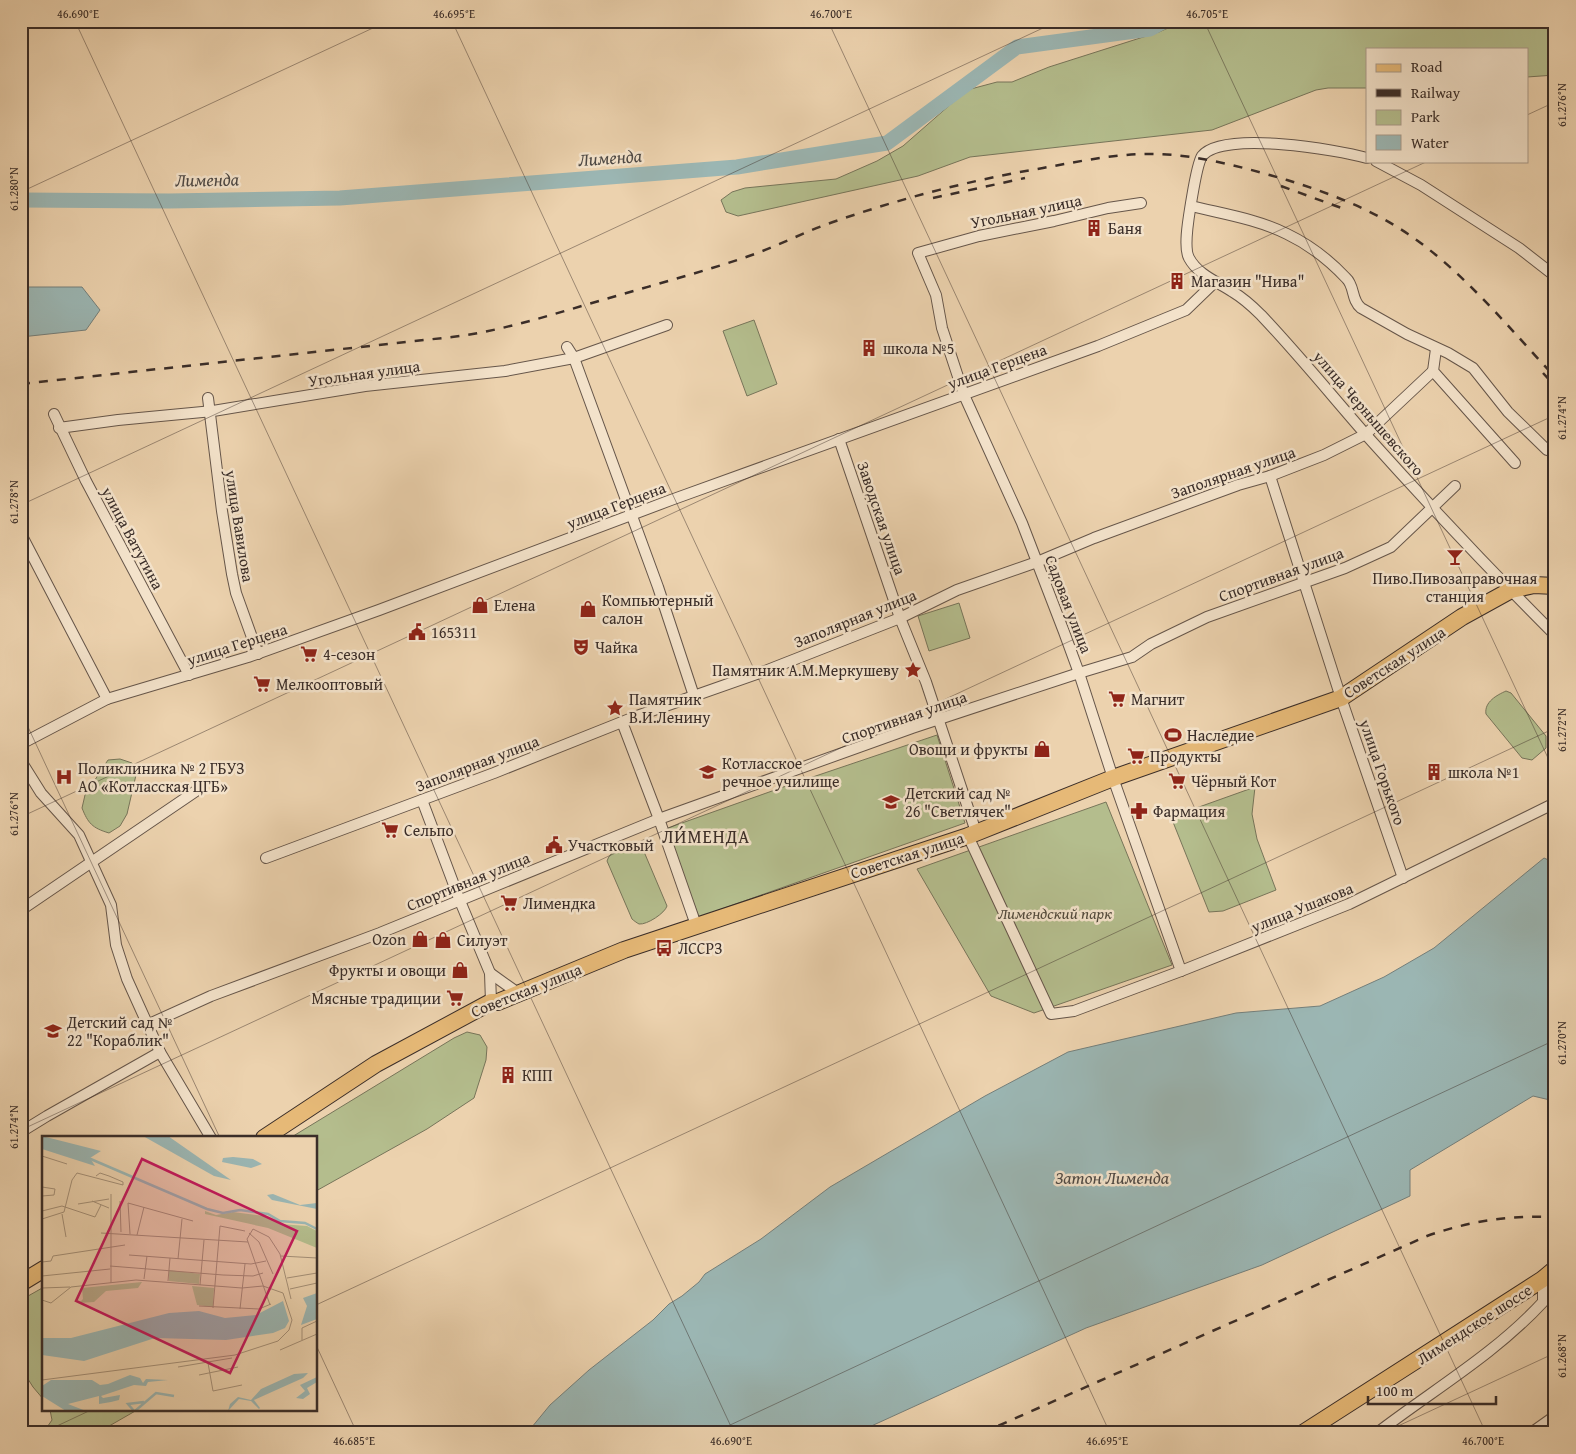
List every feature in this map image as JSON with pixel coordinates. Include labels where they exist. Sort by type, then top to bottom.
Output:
[{"type":"main road","name":"Советская улица","points":[[267,1136],[376,1064],[491,1002],[498,1002],[624,950],[972,834],[1113,778],[1341,698],[1462,617],[1511,590],[1534,585],[1555,586]]},
{"type":"main road","points":[[21,1283],[42,1271]]},
{"type":"main road","name":"Лимендское шоссе","points":[[1304,1433],[1549,1274]]},
{"type":"street","name":"улица Чернышевского","points":[[1366,158],[1302,145],[1285,144],[1237,144],[1208,151],[1200,159],[1191,206],[1187,254],[1197,268],[1215,282],[1235,293],[1259,313],[1301,358],[1433,509],[1555,635]]},
{"type":"street","points":[[1378,162],[1421,185],[1519,248],[1555,276]]},
{"type":"street","name":"Угольная улица","points":[[918,253],[979,236],[1054,222],[1108,208],[1141,203]]},
{"type":"street","points":[[1191,206],[1256,222],[1294,238],[1314,250],[1348,279],[1354,298],[1361,308],[1473,368],[1508,412],[1547,450]]},
{"type":"street","name":"Садовая улица","points":[[918,253],[936,295],[942,328],[964,394],[1037,562],[1079,673],[1113,778],[1181,971]]},
{"type":"street","points":[[1545,267],[1555,262]]},
{"type":"street","name":"улица Герцена","points":[[21,744],[107,699],[258,654],[389,607],[630,515],[1098,346],[1186,310],[1215,282]]},
{"type":"street","name":"Угольная улица","points":[[59,428],[210,411],[365,386],[505,371],[574,358],[667,325]]},
{"type":"street","points":[[567,347],[574,358],[658,587],[694,696]]},
{"type":"street","points":[[1436,348],[1433,371],[1515,463]]},
{"type":"street","name":"Заполярная улица","points":[[266,858],[494,773],[622,722],[765,671],[900,618],[957,590],[1037,562],[1094,538],[1205,497],[1270,476],[1324,455],[1366,434],[1433,371]]},
{"type":"street","name":"улица Вавилова","points":[[208,398],[232,574],[236,593],[258,654]]},
{"type":"street","name":"улица Ватутина","points":[[54,414],[59,428],[86,481],[189,675]]},
{"type":"street","name":"Заводская улица","points":[[839,439],[900,618],[939,720],[972,834],[1051,1014]]},
{"type":"street","name":"улица Горького","points":[[1270,476],[1341,698],[1404,878]]},
{"type":"street","name":"Спортивная улица","points":[[147,1025],[215,994],[380,933],[659,819],[912,728],[1079,673],[1132,658],[1151,644],[1207,617],[1345,568],[1391,547],[1455,486]]},
{"type":"street","points":[[21,534],[107,699]]},
{"type":"street","points":[[622,722],[659,819],[696,925]]},
{"type":"street","points":[[21,761],[41,793],[79,835],[111,906],[116,945],[127,979],[160,1052],[210,1136]]},
{"type":"street","points":[[21,910],[196,791]]},
{"type":"street","points":[[422,800],[460,901],[490,973],[491,1002]]},
{"type":"street","name":"улица Ушакова","points":[[1051,1014],[1074,1011],[1181,971],[1349,904],[1555,803]]},
{"type":"street","points":[[490,973],[518,993]]},
{"type":"street","points":[[21,1132],[160,1052]]},
{"type":"street","name":"Лимендское шоссе","points":[[1377,1433],[1438,1391],[1522,1325],[1543,1302],[1549,1274]]},
{"type":"street","points":[[1531,1433],[1555,1416]]},
{"type":"green space","points":[[1184,21],[1555,21],[1555,75],[1528,77],[1528,48],[1366,48],[1366,88],[1328,88],[1316,90],[1212,130],[970,157],[918,176],[738,216],[726,212],[721,200],[732,192],[745,188],[836,179],[877,161],[903,146],[967,90],[997,82],[1012,82],[1049,67],[1159,32]]},
{"type":"green space","points":[[754,320],[777,384],[747,396],[723,331]]},
{"type":"green space","points":[[959,603],[970,638],[929,651],[918,616]]},
{"type":"green space","points":[[1506,691],[1511,693],[1546,736],[1546,748],[1532,760],[1522,758],[1486,714],[1489,703]]},
{"type":"green space","points":[[937,735],[965,823],[699,917],[665,829]]},
{"type":"green space","points":[[120,759],[132,763],[136,775],[127,814],[120,826],[109,833],[91,824],[82,808],[85,795],[108,760]]},
{"type":"green space","points":[[1255,787],[1252,814],[1257,839],[1276,890],[1223,911],[1209,912],[1171,817]]},
{"type":"green space","name":"Лимендский парк","points":[[1106,802],[1172,965],[1034,1013],[991,996],[917,869]]},
{"type":"green space","points":[[635,843],[642,847],[667,906],[666,909],[651,921],[642,924],[632,919],[607,861],[615,851]]},
{"type":"green space","points":[[467,1032],[480,1035],[487,1047],[486,1060],[474,1098],[427,1129],[318,1190],[318,1136],[293,1136],[454,1038]]},
{"type":"green space","points":[[42,1288],[42,1398],[21,1368],[21,1300]]},
{"type":"green space","points":[[50,1412],[134,1412],[97,1433],[43,1433],[52,1420]]},
{"type":"water","points":[[26,287],[82,287],[100,310],[86,330],[21,337],[21,306]]},
{"type":"water","name":"Затон Лименда","points":[[1544,858],[1555,863],[1555,1097],[1550,1100],[1533,1096],[1410,1170],[1410,1196],[1262,1265],[1086,1328],[856,1433],[527,1433],[550,1405],[589,1370],[653,1320],[669,1304],[699,1282],[705,1274],[761,1239],[830,1187],[985,1096],[1068,1052],[1236,1013],[1320,1006],[1384,977],[1434,948]]},
{"type":"waterway","name":"Лименда","points":[[21,200],[169,201],[340,198],[737,167],[887,143],[1017,47],[1150,29],[1165,21]]},
{"type":"railway","points":[[21,384],[452,337],[489,331],[712,268],[760,252],[833,222],[885,205],[963,184],[1016,173],[1100,158],[1143,154],[1189,157],[1222,163],[1287,180],[1349,202],[1394,225],[1429,249],[1448,265],[1485,301],[1555,377]]},
{"type":"railway","points":[[933,198],[1025,178]]},
{"type":"railway","points":[[1281,186],[1347,210]]},
{"type":"railway","points":[[1543,373],[1555,386]]},
{"type":"railway","points":[[982,1433],[1427,1236],[1459,1226],[1490,1220],[1522,1217],[1555,1217]]},
{"type":"place","name":"Баня","points":[[1094,228]]},
{"type":"place","name":"Магазин \"Нива\"","points":[[1177,281]]},
{"type":"place","name":"школа №5","points":[[869,348]]},
{"type":"place","name":"Пиво.Пивозаправочная станция","points":[[1455,557]]},
{"type":"place","name":"Елена","points":[[480,605]]},
{"type":"place","name":"Компьютерный салон","points":[[588,609]]},
{"type":"place","name":"165311","points":[[417,632]]},
{"type":"place","name":"Чайка","points":[[581,647]]},
{"type":"place","name":"4-сезон","points":[[309,654]]},
{"type":"place","name":"Памятник А.М.Меркушеву","points":[[913,670]]},
{"type":"place","name":"Мелкооптовый","points":[[262,684]]},
{"type":"place","name":"Магнит","points":[[1117,699]]},
{"type":"place","name":"Памятник В.И.Ленину","points":[[615,708]]},
{"type":"place","name":"Наследие","points":[[1173,735]]},
{"type":"place","name":"Овощи и фрукты","points":[[1042,749]]},
{"type":"place","name":"Продукты","points":[[1136,756]]},
{"type":"place","name":"Котласское речное училище","points":[[708,772]]},
{"type":"place","name":"школа №1","points":[[1434,772]]},
{"type":"place","name":"Поликлиника № 2 ГБУЗ АО «Котласская ЦГБ»","points":[[64,777]]},
{"type":"place","name":"Чёрный Кот","points":[[1177,781]]},
{"type":"place","name":"Детский сад № 26 \"Светлячек\"","points":[[891,802]]},
{"type":"place","name":"Фармация","points":[[1139,811]]},
{"type":"place","name":"Сельпо","points":[[390,830]]},
{"type":"place","name":"Участковый","points":[[554,845]]},
{"type":"place","name":"Лимендка","points":[[509,903]]},
{"type":"place","name":"Ozon","points":[[420,939]]},
{"type":"place","name":"Силуэт","points":[[443,940]]},
{"type":"place","name":"ЛССРЗ","points":[[664,948]]},
{"type":"place","name":"Фрукты и овощи","points":[[460,970]]},
{"type":"place","name":"Мясные традиции","points":[[455,998]]},
{"type":"place","name":"Детский сад № 22 \"Кораблик\"","points":[[53,1031]]},
{"type":"place","name":"КПП","points":[[508,1075]]},
{"type":"district","name":"ЛИ́МЕНДА","points":[[706,837]]}]
